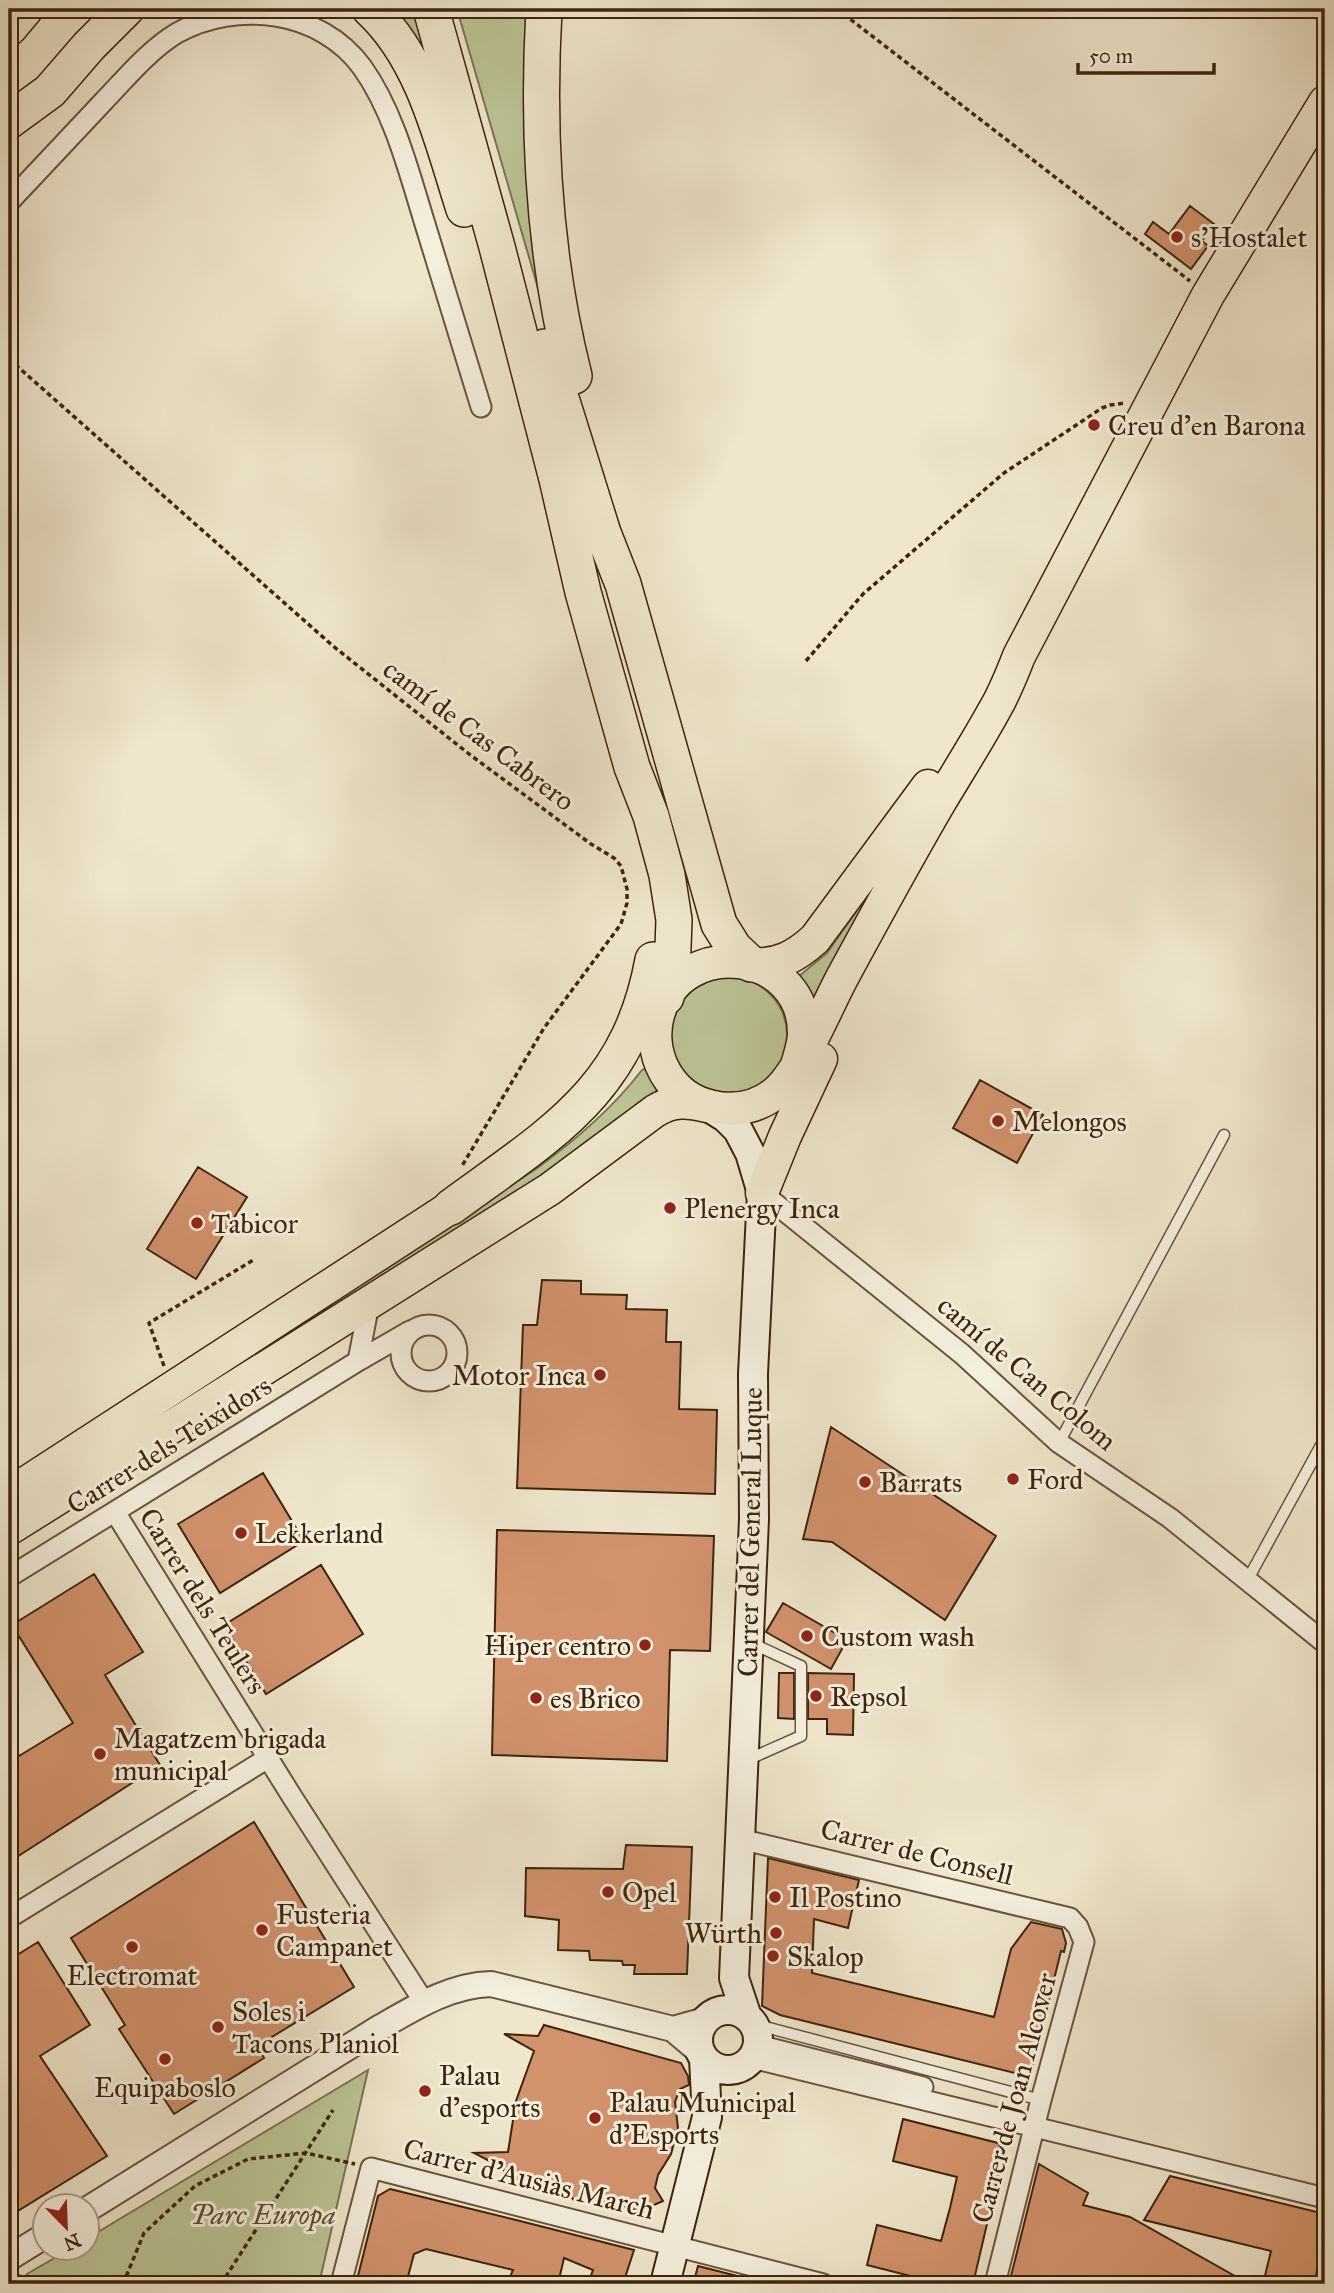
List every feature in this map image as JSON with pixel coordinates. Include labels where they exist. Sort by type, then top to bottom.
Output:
[{"type":"highway","points":[[9,28],[24,9]]},
{"type":"highway","points":[[9,119],[99,9]]},
{"type":"highway","points":[[9,119],[50,90],[127,9]]},
{"type":"highway","points":[[370,9],[390,30],[405,53],[432,114],[479,256],[583,592],[632,767],[650,816],[667,875],[672,909],[673,959],[661,1007]]},
{"type":"highway","points":[[431,9],[557,479],[583,592]]},
{"type":"highway","points":[[447,9],[538,323],[603,533],[623,584],[719,924],[734,948],[751,964]]},
{"type":"highway","points":[[544,9],[544,143],[548,225],[556,299],[614,532],[623,584]]},
{"type":"highway","points":[[454,1191],[542,1140],[580,1108],[608,1074],[626,1045],[641,1011],[656,941],[657,906],[632,767]]},
{"type":"main road","points":[[762,1193],[771,1132],[796,1069],[829,1002],[996,708],[1019,656],[1208,295],[1286,164],[1321,119]]},
{"type":"main road","points":[[9,1494],[172,1388],[454,1191],[523,1165],[578,1127],[621,1080],[641,1052],[661,1007],[687,974],[707,964],[729,960],[751,964],[781,963],[803,950],[815,939],[914,807],[984,699],[1019,656]]},
{"type":"main road","points":[[762,1193],[804,1094],[892,914],[985,745],[996,708]]},
{"type":"main road","points":[[9,1530],[550,1189],[655,1111],[681,1101],[737,1109],[757,1104],[775,1094],[796,1069],[804,1036],[803,1025],[792,993],[778,978],[751,964]]},
{"type":"main road","points":[[661,1007],[656,1047],[662,1067],[681,1091],[707,1106]]},
{"type":"main road","name":"Carrer del General Luque","points":[[707,1106],[726,1118],[738,1130],[750,1153],[762,1193],[755,1305],[754,1519],[734,1978],[750,2042]]},
{"type":"main road","points":[[707,2117],[698,2035],[734,1978]]},
{"type":"main road","points":[[707,2018],[728,2010],[750,2042]]},
{"type":"main road","points":[[701,2055],[716,2069],[724,2071],[750,2042]]},
{"type":"main road","points":[[665,2284],[707,2117],[750,2042]]},
{"type":"street","points":[[9,202],[120,85],[177,32],[210,18],[240,12],[279,14],[312,26],[333,38],[354,58],[380,97],[410,174],[481,407]]},
{"type":"street","name":"camí de Can Colom","points":[[762,1193],[962,1354],[1059,1443],[1170,1518],[1325,1643]]},
{"type":"street","points":[[369,1304],[358,1361],[368,1358],[388,1359],[408,1372],[424,1380],[441,1378],[454,1365],[456,1346],[446,1330],[428,1325],[410,1331],[401,1347],[403,1364],[408,1372]]},
{"type":"street","name":"Carrer dels Teixidors","points":[[9,1577],[410,1331]]},
{"type":"street","name":"Carrer dels Teulers","points":[[115,1512],[424,2002]]},
{"type":"street","points":[[9,1919],[268,1758]]},
{"type":"street","name":"Carrer de Consell","points":[[740,1839],[1070,1918],[1078,1927]]},
{"type":"street","name":"Carrer de Joan Alcover","points":[[995,2284],[1084,1942],[1078,1927]]},
{"type":"street","points":[[102,2200],[424,2002],[474,1985],[491,1984],[673,2029],[701,2055]]},
{"type":"street","points":[[673,2029],[707,2018]]},
{"type":"street","points":[[750,2042],[1034,2128],[1325,2199]]},
{"type":"street","points":[[341,2284],[370,2168]]},
{"type":"street","name":"Carrer d'Ausiàs March","points":[[370,2168],[675,2245],[769,2277],[823,2284]]},
{"type":"street","points":[[12,2264],[32,2247]]},
{"type":"lane","points":[[1059,1443],[1224,1135]]},
{"type":"lane","points":[[1247,1581],[1325,1438]]},
{"type":"lane","points":[[743,1762],[801,1736],[801,1666],[748,1642]]},
{"type":"lane","points":[[750,2042],[1041,2100]]},
{"type":"path","points":[[837,9],[1208,295]]},
{"type":"path","name":"camí de Cas Cabrero","points":[[9,359],[333,646],[469,754],[614,858],[621,866],[625,877],[627,903],[621,923],[544,1028],[454,1191]]},
{"type":"path","points":[[806,661],[863,594],[1004,473],[1102,408],[1119,403],[1147,410]]},
{"type":"path","points":[[172,1388],[149,1323],[255,1259]]},
{"type":"path","points":[[221,2284],[334,2110]]},
{"type":"path","points":[[123,2284],[144,2233],[195,2186],[248,2158],[306,2153],[370,2168]]},
{"type":"path","points":[[12,2264],[20,2278],[47,2284]]},
{"type":"green space","points":[[385,9],[421,9],[477,209]]},
{"type":"green space","points":[[457,9],[534,9],[544,309]]},
{"type":"green space","points":[[889,865],[814,1004],[798,977],[827,953]]},
{"type":"green space","points":[[729,977],[751,982],[770,994],[782,1013],[787,1035],[782,1057],[770,1076],[751,1088],[729,1093],[707,1088],[688,1076],[676,1057],[671,1035],[676,1013],[688,994],[707,982]]},
{"type":"green space","points":[[646,1068],[658,1087],[655,1093],[576,1154],[9,1514],[9,1509],[536,1169],[593,1123]]},
{"type":"green space","name":"Parc Europa","points":[[368,2070],[319,2284],[21,2284],[27,2274],[48,2262],[102,2262],[102,2230]]},
{"type":"building","name":"s'Hostalet","points":[[1190,206],[1214,224],[1202,241],[1208,246],[1191,269],[1145,234],[1153,222],[1169,234]]},
{"type":"building","name":"Melongos","points":[[980,1080],[1043,1115],[1017,1163],[953,1128]]},
{"type":"building","name":"Tabicor","points":[[198,1167],[247,1197],[196,1279],[147,1249]]},
{"type":"building","name":"Motor Inca","points":[[542,1280],[581,1281],[581,1294],[627,1295],[626,1309],[667,1310],[666,1342],[681,1342],[679,1409],[717,1410],[715,1494],[517,1488],[523,1325],[537,1325]]},
{"type":"building","name":"Barrats","points":[[831,1427],[996,1536],[945,1620],[832,1542],[803,1539]]},
{"type":"building","name":"Lekkerland","points":[[263,1473],[304,1541],[220,1593],[178,1524]]},
{"type":"building","name":"Hiper centro","points":[[497,1530],[714,1536],[710,1651],[670,1650],[667,1761],[492,1755]]},
{"type":"building","points":[[321,1565],[363,1634],[266,1694],[224,1625]]},
{"type":"building","points":[[94,1574],[143,1652],[105,1675],[160,1765],[9,1862],[9,1740],[19,1756],[73,1723],[12,1625]]},
{"type":"building","name":"Custom wash","points":[[783,1603],[847,1640],[831,1669],[766,1632]]},
{"type":"building","points":[[779,1673],[794,1673],[794,1719],[778,1718]]},
{"type":"building","name":"Repsol","points":[[808,1673],[854,1674],[853,1735],[827,1734],[827,1719],[808,1719]]},
{"type":"building","points":[[254,1822],[354,1987],[257,2046],[264,2058],[174,2114],[119,2029],[125,2025],[71,1938]]},
{"type":"building","name":"Opel","points":[[626,1845],[692,1847],[687,1974],[634,1974],[635,1965],[623,1965],[622,1961],[590,1960],[589,1951],[558,1950],[559,1920],[525,1916],[526,1868],[623,1869]]},
{"type":"building","points":[[768,1858],[859,1880],[848,1928],[814,1919],[812,1973],[994,2017],[1011,1949],[1031,1922],[1062,1929],[1066,1943],[1064,1952],[1061,1951],[1032,2069],[1023,2075],[780,2015],[762,2006]]},
{"type":"building","points":[[38,1942],[90,2025],[40,2056],[107,2156],[48,2192],[32,2192],[32,2202],[16,2212],[9,2200],[9,1960]]},
{"type":"building","name":"Palau Municipal d'Esports","points":[[544,2025],[681,2063],[688,2076],[689,2085],[680,2089],[675,2102],[678,2128],[671,2154],[658,2175],[655,2188],[663,2201],[644,2212],[586,2197],[575,2201],[566,2192],[506,2177],[503,2168],[474,2153],[508,2152],[516,2101],[534,2051],[504,2034],[538,2036]]},
{"type":"building","points":[[903,2119],[998,2143],[1004,2151],[973,2284],[942,2284],[867,2265],[877,2225],[941,2241],[950,2208],[957,2177],[893,2161]]},
{"type":"building","points":[[1039,2164],[1088,2193],[1083,2205],[1130,2217],[1249,2284],[1009,2284]]},
{"type":"building","points":[[1170,2176],[1325,2214],[1325,2236],[1314,2284],[1263,2284],[1271,2251],[1144,2220]]},
{"type":"building","points":[[390,2189],[634,2250],[623,2284],[588,2284],[593,2270],[564,2258],[558,2284],[507,2284],[513,2270],[426,2249],[414,2254],[406,2284],[356,2284],[378,2196]]},
{"type":"building","points":[[698,2266],[749,2279],[748,2284],[706,2284],[694,2281]]},
{"type":"place","name":"s'Hostalet","points":[[1177,237]]},
{"type":"place","name":"Creu d’en Barona","points":[[1094,425]]},
{"type":"place","name":"Melongos","points":[[998,1121]]},
{"type":"place","name":"Plenergy Inca","points":[[670,1208]]},
{"type":"place","name":"Tabicor","points":[[197,1223]]},
{"type":"place","name":"Motor Inca","points":[[600,1375]]},
{"type":"place","name":"Ford","points":[[1013,1479]]},
{"type":"place","name":"Barrats","points":[[865,1482]]},
{"type":"place","name":"Lekkerland","points":[[241,1533]]},
{"type":"place","name":"Custom wash","points":[[807,1636]]},
{"type":"place","name":"Hiper centro","points":[[645,1645]]},
{"type":"place","name":"Repsol","points":[[816,1696]]},
{"type":"place","name":"es Brico","points":[[536,1698]]},
{"type":"place","name":"Magatzem brigada municipal","points":[[100,1754]]},
{"type":"place","name":"Opel","points":[[608,1892]]},
{"type":"place","name":"Il Postino","points":[[775,1897]]},
{"type":"place","name":"Fusteria Campanet","points":[[262,1930]]},
{"type":"place","name":"Würth","points":[[776,1933]]},
{"type":"place","name":"Electromat","points":[[132,1947]]},
{"type":"place","name":"Skalop","points":[[773,1956]]},
{"type":"place","name":"Soles i Tacons Planiol","points":[[218,2027]]},
{"type":"place","name":"Equipaboslo","points":[[165,2059]]},
{"type":"place","name":"Palau d'esports","points":[[425,2091]]},
{"type":"place","name":"Palau Municipal d'Esports","points":[[595,2118]]}]
